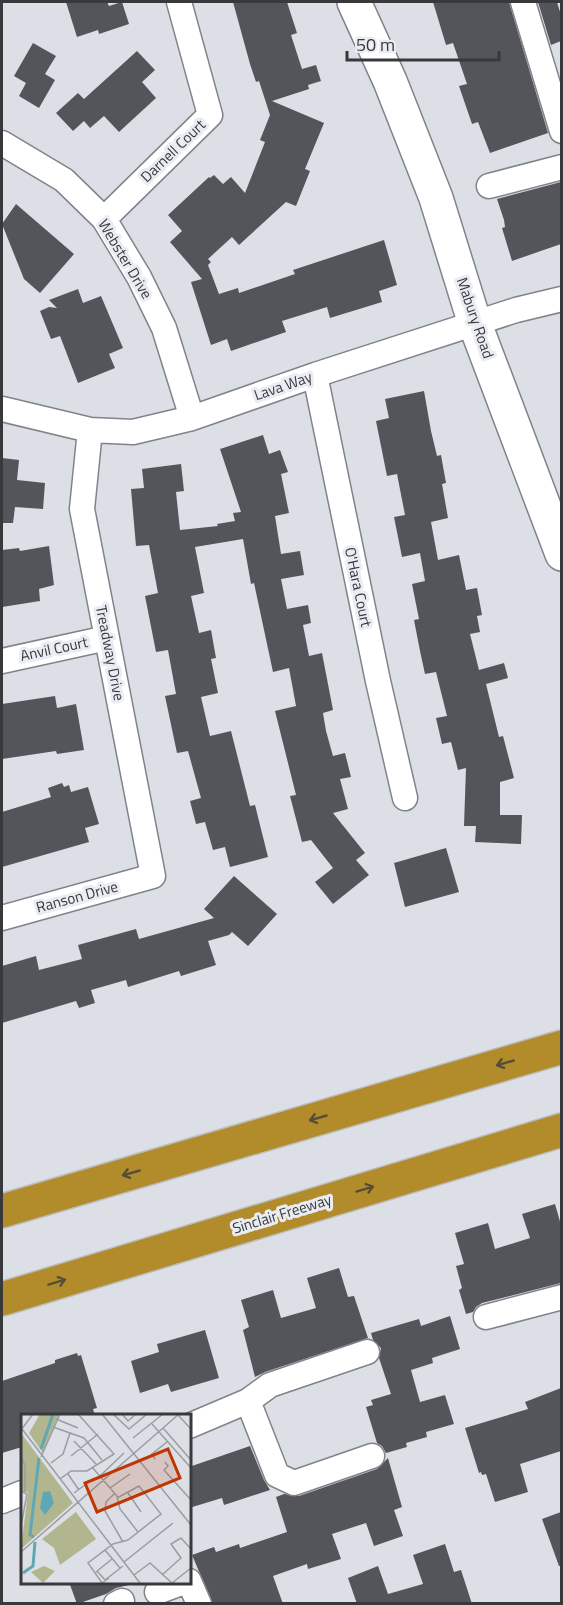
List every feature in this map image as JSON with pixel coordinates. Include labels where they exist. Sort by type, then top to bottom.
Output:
[{"type":"highway","points":[[2,1211],[561,1047]]},
{"type":"highway","name":"Sinclair Freeway","points":[[2,1299],[561,1130]]},
{"type":"main road","name":"Mabury Road","points":[[354,2],[390,81],[436,198],[475,324],[561,554]]},
{"type":"main road","name":"Mabury Road","points":[[378,2],[390,81]]},
{"type":"street","name":"Darnell Court","points":[[104,219],[210,115],[179,2]]},
{"type":"street","points":[[523,2],[561,131]]},
{"type":"street","name":"Webster Drive","points":[[2,143],[64,180],[104,219],[139,277],[164,328],[192,418]]},
{"type":"street","points":[[489,186],[561,167]]},
{"type":"street","name":"Lava Way","points":[[2,409],[90,430],[133,432],[192,418],[315,375],[516,310],[561,298]]},
{"type":"street","name":"O'Hara Court","points":[[315,375],[378,681],[405,798]]},
{"type":"street","name":"Treadway Drive","points":[[90,430],[86,448],[82,509],[153,876]]},
{"type":"street","name":"Anvil Court","points":[[2,661],[107,638]]},
{"type":"street","name":"Ranson Drive","points":[[2,918],[153,876]]},
{"type":"street","points":[[486,1317],[561,1297]]},
{"type":"street","points":[[190,1426],[248,1401],[270,1385],[367,1352]]},
{"type":"street","points":[[248,1401],[277,1475],[294,1483],[372,1456]]},
{"type":"street","points":[[2,1501],[21,1493]]},
{"type":"street","points":[[157,1592],[179,1584]]},
{"type":"street","points":[[190,1584],[198,1604]]},
{"type":"building","points":[[66,2],[107,2],[109,6],[122,2],[129,24],[99,34],[98,30],[77,37]]},
{"type":"building","points":[[233,2],[287,2],[297,33],[291,35],[302,69],[316,65],[321,81],[308,85],[309,89],[272,101],[324,123],[305,169],[310,171],[296,206],[286,202],[239,245],[232,237],[208,259],[211,262],[208,265],[219,294],[238,288],[239,293],[295,274],[293,270],[384,240],[397,285],[379,291],[382,302],[330,318],[327,307],[282,321],[286,332],[231,351],[227,339],[211,345],[191,282],[202,279],[170,242],[182,231],[168,215],[214,175],[223,184],[231,177],[245,193],[265,142],[260,140],[270,115],[259,81],[256,82],[250,64]]},
{"type":"building","points":[[433,2],[509,2],[548,133],[490,153],[478,122],[472,124],[459,86],[467,84],[453,43],[446,45]]},
{"type":"building","points":[[538,2],[557,2],[561,15],[561,41],[551,45]]},
{"type":"building","points":[[33,43],[56,56],[45,74],[55,80],[39,108],[19,96],[26,83],[14,76]]},
{"type":"building","points":[[137,51],[155,70],[142,82],[156,98],[119,132],[104,116],[90,128],[84,121],[73,131],[56,113],[78,93],[84,99]]},
{"type":"building","points":[[561,182],[561,244],[512,261],[502,228],[505,227],[504,220],[497,199]]},
{"type":"building","points":[[16,204],[74,254],[40,293],[24,279],[2,224]]},
{"type":"building","points":[[78,289],[83,303],[101,296],[123,348],[109,354],[115,368],[78,383],[60,336],[51,339],[40,311],[49,307],[57,308],[49,300]]},
{"type":"building","points":[[424,391],[431,431],[437,456],[441,455],[446,483],[442,484],[448,518],[431,522],[438,560],[459,555],[466,590],[477,588],[482,615],[477,616],[480,632],[470,634],[479,670],[504,663],[508,678],[486,684],[499,737],[503,736],[514,778],[500,782],[500,815],[522,815],[521,844],[475,842],[476,826],[464,826],[466,768],[458,770],[451,742],[442,744],[436,718],[447,716],[436,672],[425,674],[420,651],[414,620],[419,619],[412,584],[425,581],[420,553],[402,557],[394,517],[405,515],[397,474],[387,476],[376,421],[389,418],[385,399]]},
{"type":"building","points":[[263,435],[269,454],[280,450],[288,472],[281,474],[289,513],[275,516],[281,554],[300,551],[304,575],[281,579],[287,609],[308,605],[311,623],[303,625],[309,656],[322,653],[333,710],[323,713],[326,731],[333,756],[345,753],[351,777],[340,779],[348,809],[333,813],[365,853],[356,860],[369,875],[333,904],[315,882],[333,868],[311,840],[302,842],[290,796],[296,795],[275,711],[296,706],[289,668],[273,672],[254,583],[251,584],[243,539],[195,547],[204,593],[191,596],[199,633],[211,630],[216,658],[211,659],[218,693],[201,697],[210,736],[231,731],[250,806],[255,805],[268,857],[230,867],[225,847],[213,850],[205,822],[196,824],[190,801],[201,798],[188,751],[177,753],[165,696],[176,694],[168,650],[156,652],[145,596],[158,593],[149,545],[136,546],[131,489],[144,488],[142,469],[181,464],[184,491],[176,492],[180,530],[218,526],[217,524],[235,521],[233,513],[241,512],[220,449]]},
{"type":"building","points":[[2,458],[19,460],[17,480],[45,483],[43,509],[15,507],[13,523],[2,523]]},
{"type":"building","points":[[49,546],[54,585],[39,589],[40,601],[2,607],[2,550],[19,548],[20,551]]},
{"type":"building","points":[[55,696],[57,708],[76,704],[84,750],[57,754],[56,751],[2,759],[2,704]]},
{"type":"building","points":[[62,783],[64,787],[69,785],[71,792],[88,787],[99,824],[85,828],[89,842],[2,867],[2,812],[51,797],[48,788]]},
{"type":"building","points":[[446,848],[459,892],[405,907],[394,863]]},
{"type":"building","points":[[234,876],[277,914],[248,946],[232,932],[208,941],[216,965],[181,976],[179,971],[128,987],[126,980],[91,990],[95,1003],[79,1008],[76,1001],[2,1023],[2,966],[36,956],[39,970],[82,959],[78,945],[136,929],[139,939],[214,918],[204,909]]},
{"type":"building","points":[[555,1204],[561,1225],[561,1283],[482,1303],[473,1312],[466,1314],[459,1290],[462,1288],[456,1266],[464,1264],[455,1233],[488,1223],[495,1249],[530,1238],[522,1214]]},
{"type":"building","points":[[339,1268],[348,1297],[354,1296],[368,1338],[255,1377],[243,1330],[249,1327],[241,1300],[273,1290],[281,1318],[316,1308],[307,1278]]},
{"type":"building","points":[[450,1316],[460,1349],[432,1358],[433,1363],[411,1370],[420,1402],[445,1395],[454,1424],[426,1432],[427,1437],[406,1443],[407,1447],[386,1453],[377,1443],[366,1407],[373,1405],[371,1400],[391,1394],[379,1358],[381,1348],[373,1340],[371,1333],[419,1319],[421,1326]]},
{"type":"building","points":[[205,1330],[219,1378],[171,1392],[168,1384],[140,1393],[131,1361],[159,1352],[157,1344]]},
{"type":"building","points":[[77,1353],[78,1356],[81,1355],[97,1408],[93,1409],[94,1414],[21,1414],[21,1447],[2,1453],[2,1381],[55,1363],[55,1360]]},
{"type":"building","points":[[561,1388],[561,1451],[520,1464],[528,1492],[495,1502],[486,1474],[479,1473],[465,1428],[528,1409],[525,1402]]},
{"type":"building","points":[[250,1446],[270,1490],[224,1505],[222,1498],[190,1508],[190,1467]]},
{"type":"building","points":[[388,1458],[402,1507],[394,1510],[403,1536],[374,1546],[366,1523],[332,1534],[341,1559],[308,1569],[307,1564],[273,1576],[283,1604],[213,1604],[192,1555],[214,1547],[216,1552],[239,1544],[240,1548],[287,1532],[276,1497],[284,1494],[299,1496],[377,1469]]},
{"type":"building","points":[[561,1512],[561,1566],[559,1566],[542,1519]]},
{"type":"building","points":[[445,1544],[454,1572],[461,1570],[472,1604],[357,1604],[348,1578],[378,1566],[388,1594],[423,1584],[413,1555]]},
{"type":"building","points":[[70,1584],[133,1584],[116,1588],[77,1604]]}]
